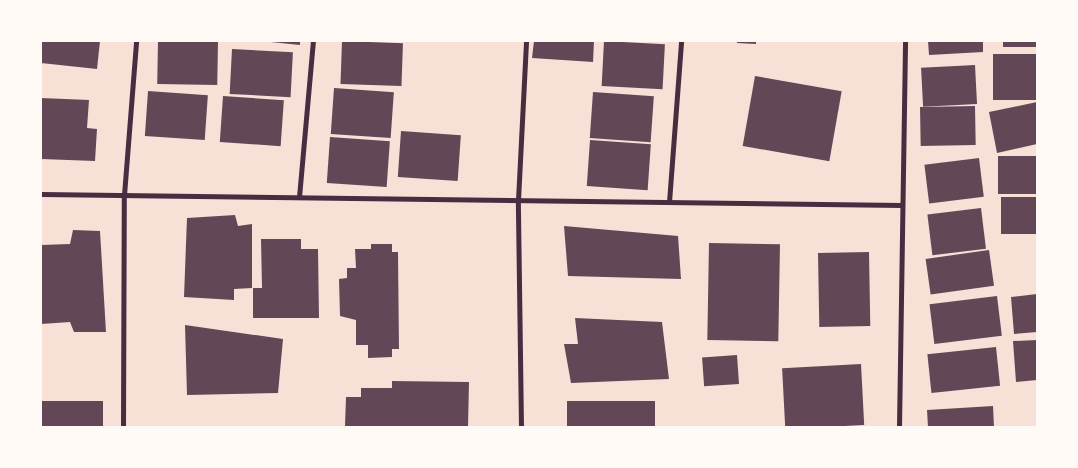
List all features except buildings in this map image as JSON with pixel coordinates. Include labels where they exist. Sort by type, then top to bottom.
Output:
[{"type":"street","points":[[123,427],[124,195],[136,41]]},
{"type":"street","points":[[299,197],[313,41]]},
{"type":"street","points":[[521,427],[518,200],[526,41]]},
{"type":"street","points":[[670,202],[680,41]]},
{"type":"street","points":[[899,427],[905,41]]},
{"type":"street","points":[[41,194],[902,205]]}]
